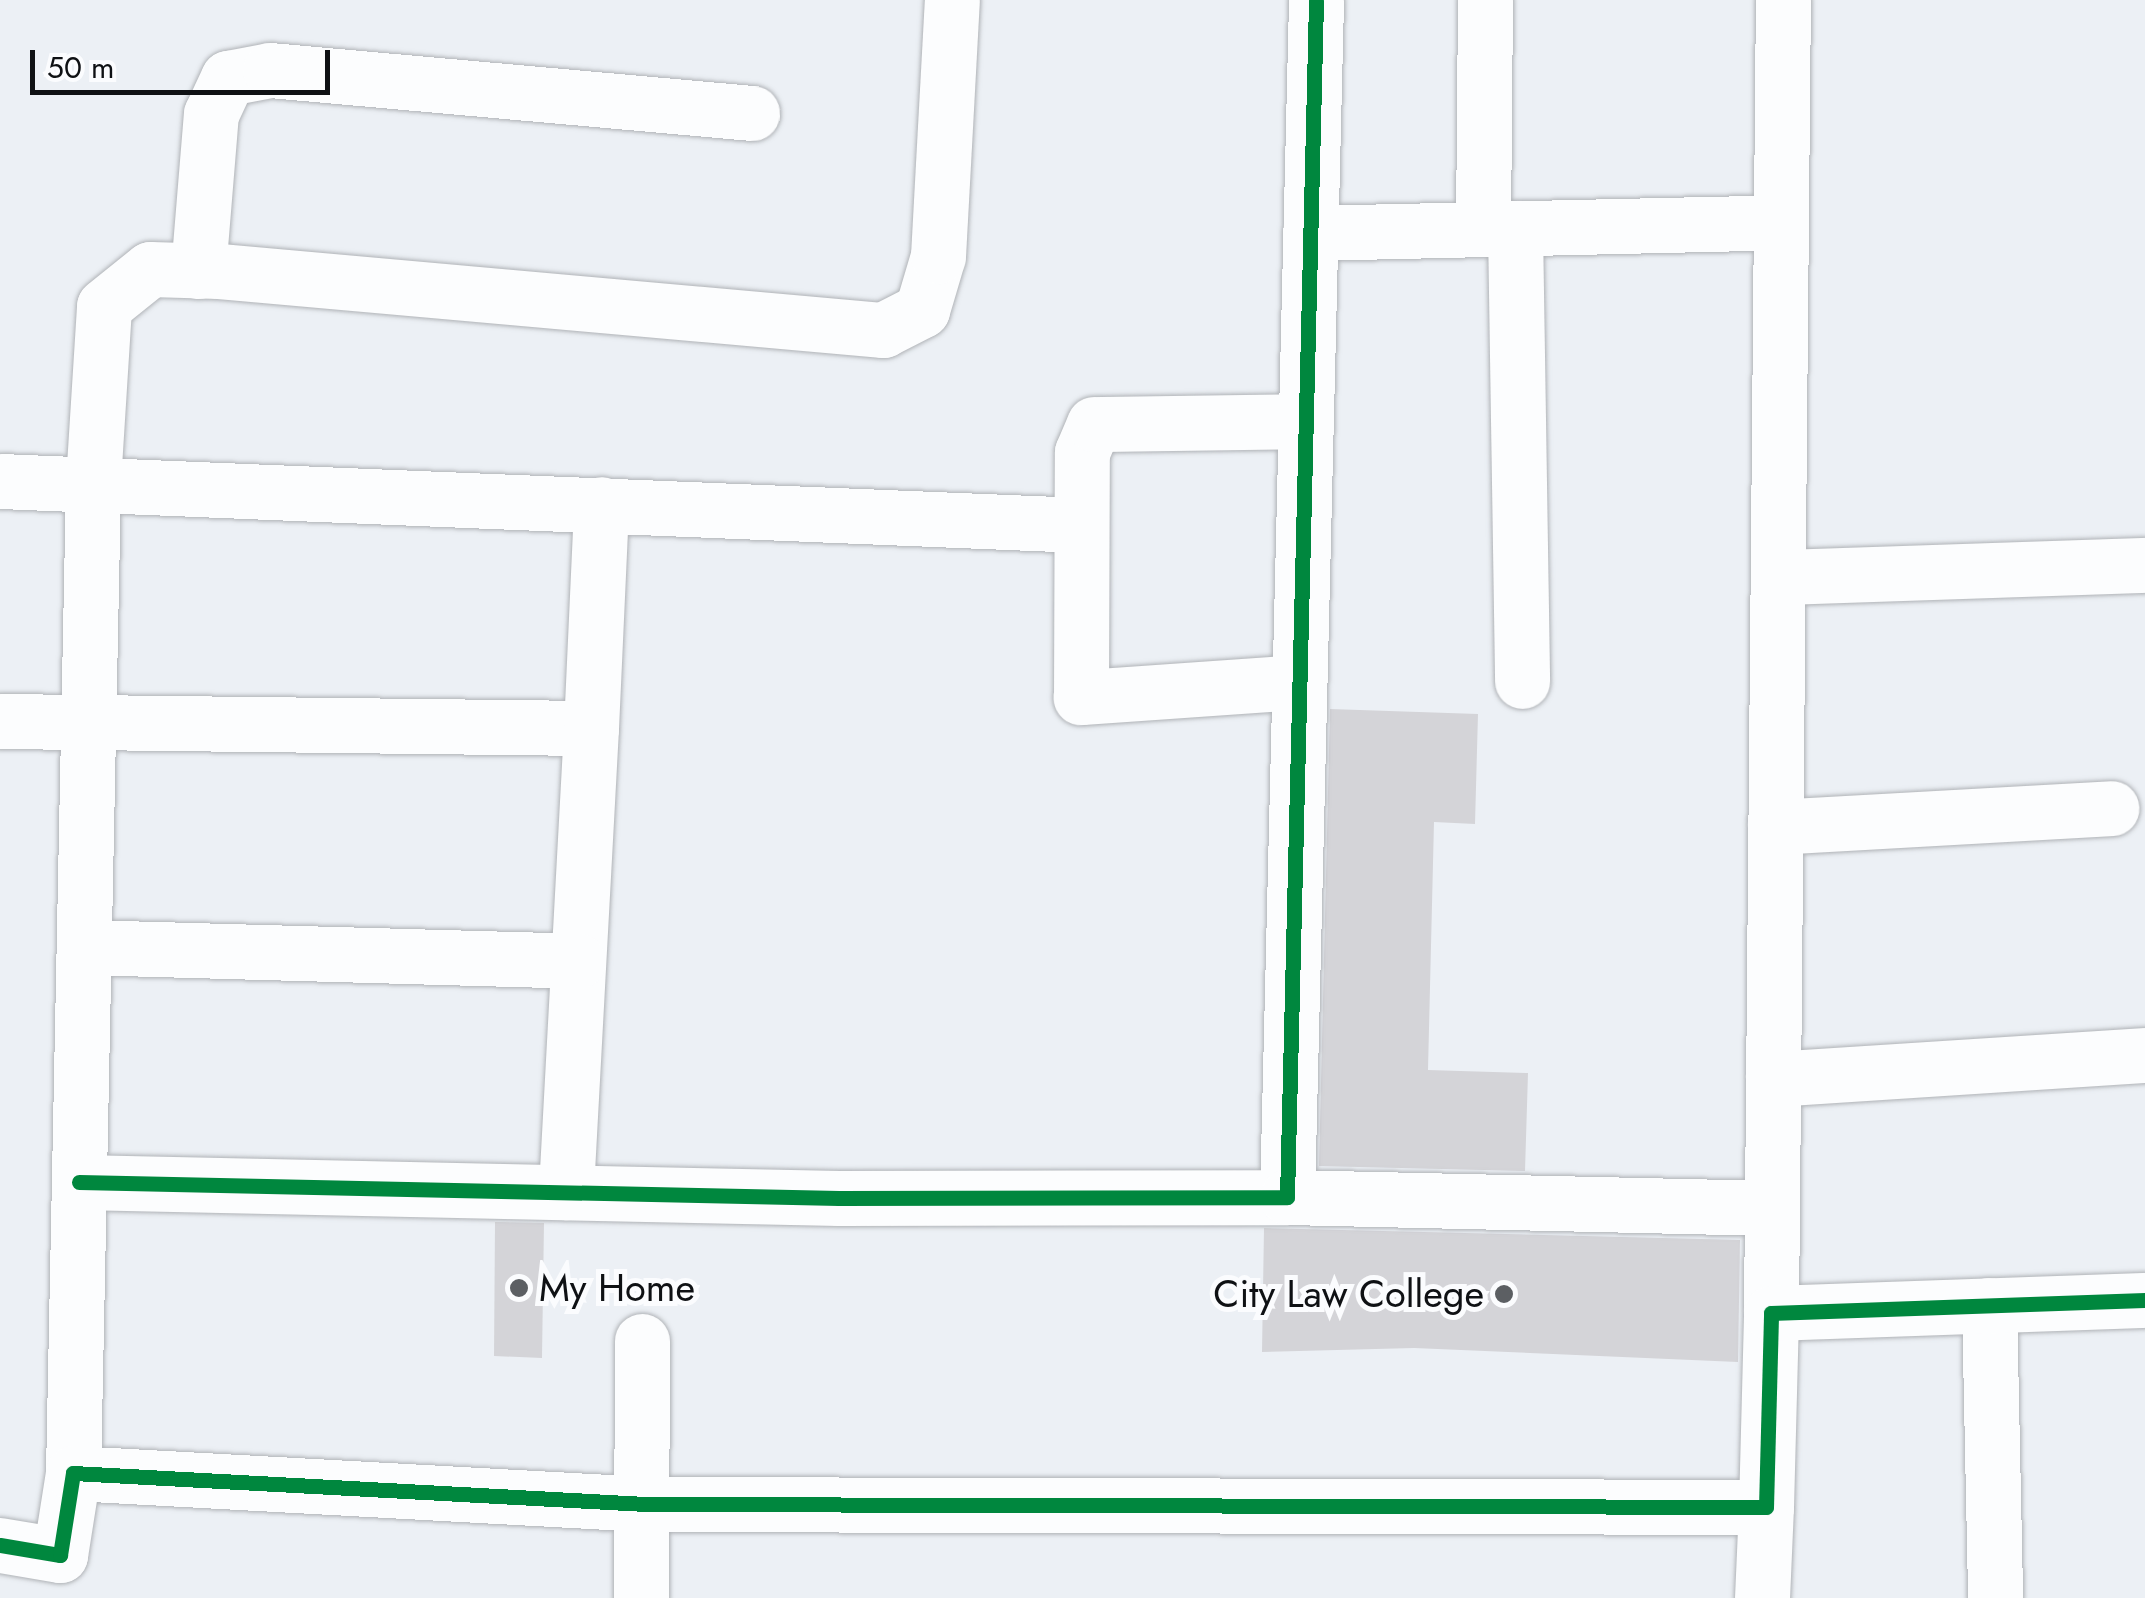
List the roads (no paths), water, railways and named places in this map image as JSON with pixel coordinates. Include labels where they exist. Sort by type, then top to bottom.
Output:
[{"type":"street","points":[[0,1545],[60,1577],[74,1472],[94,482],[104,306],[150,269],[198,270],[882,330],[922,310],[938,256],[952,0]]},
{"type":"street","points":[[1287,1197],[1316,0]]},
{"type":"street","points":[[1484,0],[1522,680]]},
{"type":"street","points":[[1762,1598],[1771,1313],[1781,577],[1783,0]]},
{"type":"street","points":[[198,270],[211,114],[228,78],[270,70],[752,114]]},
{"type":"street","points":[[1310,233],[1781,222]]},
{"type":"street","points":[[1298,682],[1081,697],[1082,452],[1094,424],[1305,422]]},
{"type":"street","points":[[0,480],[1081,525]]},
{"type":"street","points":[[566,1192],[601,504]]},
{"type":"street","points":[[1781,577],[2145,565]]},
{"type":"street","points":[[0,721],[89,726],[591,728]]},
{"type":"street","points":[[1776,827],[2110,808]]},
{"type":"street","points":[[84,947],[578,961]]},
{"type":"street","points":[[1773,1078],[2145,1055]]},
{"type":"street","points":[[79,1182],[566,1192],[1287,1197],[1772,1208]]},
{"type":"street","points":[[1771,1313],[2145,1300]]},
{"type":"street","points":[[1989,1305],[1996,1598]]},
{"type":"street","points":[[641,1598],[646,1504],[642,1341]]},
{"type":"street","points":[[74,1472],[646,1504],[1766,1508]]},
{"type":"place","name":"My Home","points":[[519,1288]]},
{"type":"place","name":"City Law College","points":[[1504,1294]]}]
